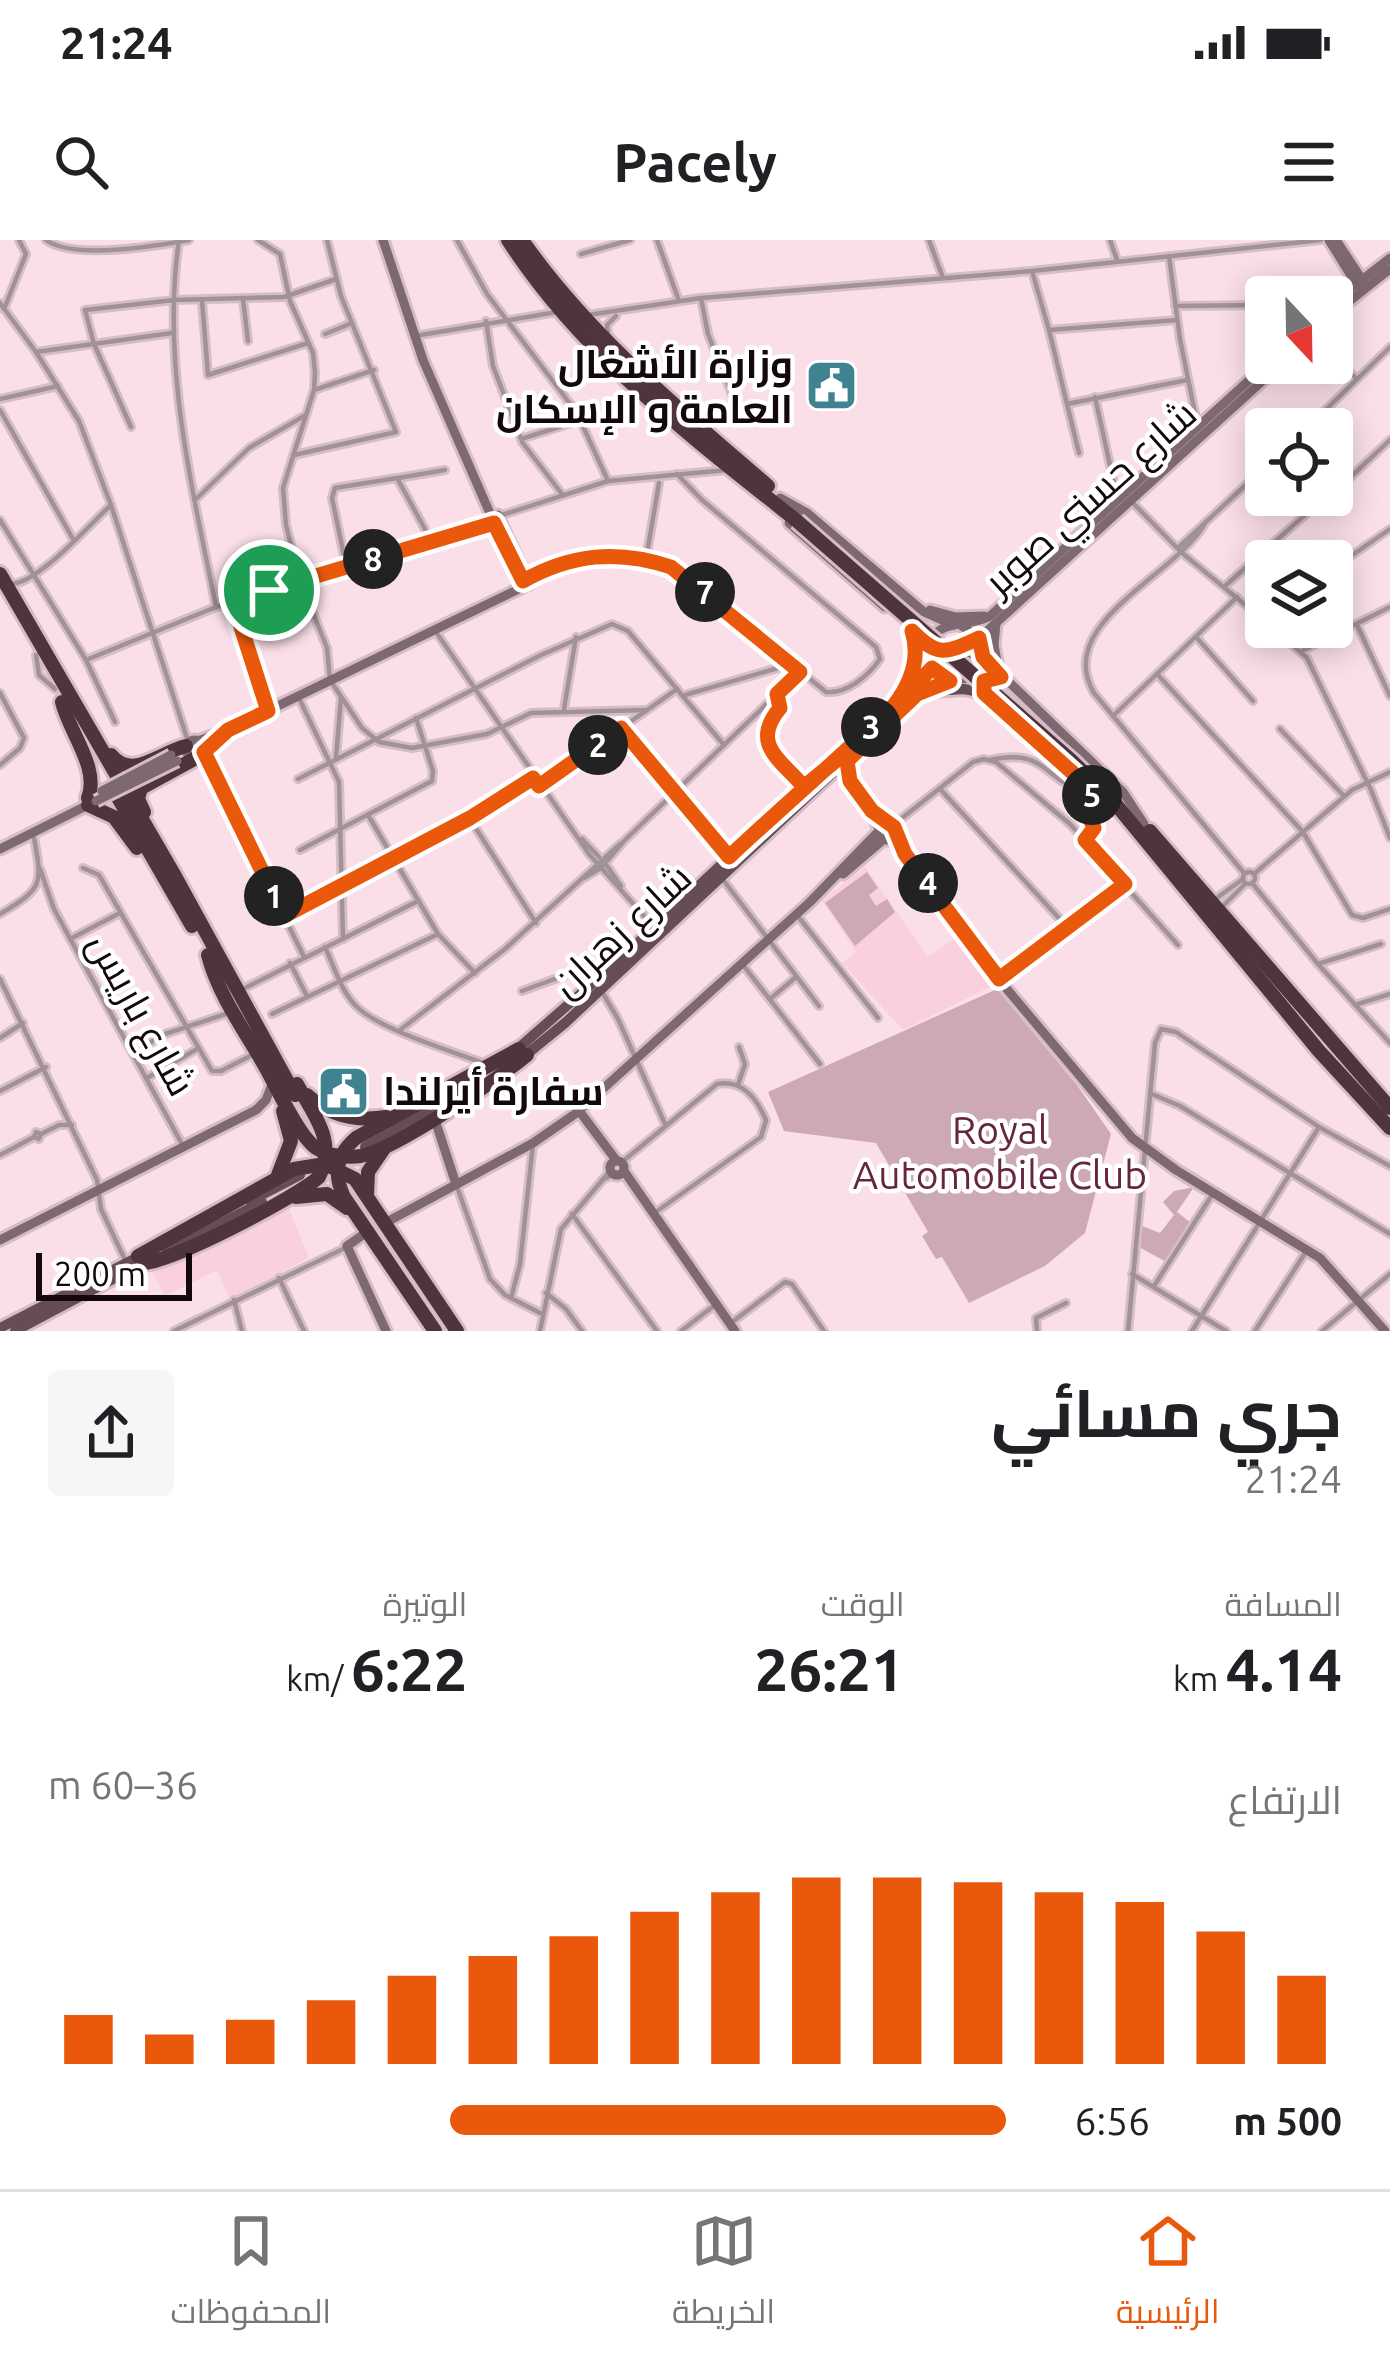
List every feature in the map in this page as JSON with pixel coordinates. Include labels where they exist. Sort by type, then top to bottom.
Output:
[{"type":"highway","points":[[508,240],[561,311],[634,385],[777,500]]},
{"type":"highway","points":[[522,240],[613,348],[777,500],[1117,800],[1217,906],[1390,1108]]},
{"type":"highway","points":[[7,587],[35,655],[294,1092],[325,1132],[338,1184],[353,1214],[438,1331]]},
{"type":"highway","points":[[7,587],[62,696],[122,765],[136,766],[194,750]]},
{"type":"highway","points":[[62,696],[67,722],[92,779],[91,800],[170,878]]},
{"type":"highway","points":[[170,878],[138,795],[194,750]]},
{"type":"highway","points":[[1141,826],[1319,1052],[1390,1128]]},
{"type":"highway","points":[[213,955],[243,989],[294,1092],[339,1115],[372,1120],[398,1116]]},
{"type":"highway","points":[[213,955],[234,1011],[312,1146],[351,1175],[454,1331]]},
{"type":"highway","points":[[136,1261],[167,1258],[279,1201],[315,1181],[352,1141],[486,1064],[523,1052]]},
{"type":"highway","points":[[136,1261],[305,1165],[362,1155],[386,1145],[494,1080],[523,1052]]},
{"type":"highway","points":[[266,1068],[291,1135],[286,1160],[275,1179]]},
{"type":"highway","points":[[367,1196],[368,1172],[386,1145]]},
{"type":"highway","points":[[279,1201],[327,1194],[353,1214]]},
{"type":"highway","points":[[438,1331],[388,1246],[454,1331]]},
{"type":"main road","points":[[904,695],[917,661],[910,630]]},
{"type":"main road","name":"شارع زهران","points":[[523,1052],[932,668]]},
{"type":"main road","name":"شارع زهران","points":[[363,1145],[523,1052],[601,990],[924,690],[954,681]]},
{"type":"main road","points":[[892,718],[936,691],[984,693]]},
{"type":"main road","points":[[0,1328],[302,1178]]},
{"type":"main road","points":[[15,1331],[136,1261]]},
{"type":"street","points":[[19,240],[26,254],[2,306],[37,352],[80,425],[194,750],[213,770],[304,957]]},
{"type":"street","points":[[46,240],[62,249],[190,240]]},
{"type":"street","points":[[258,240],[280,254],[289,296],[314,363],[314,390],[283,494],[286,525],[299,580],[327,648],[330,680],[374,740],[424,747],[470,739],[531,713],[646,710]]},
{"type":"street","points":[[294,455],[396,434],[336,279],[326,240]]},
{"type":"street","points":[[383,240],[415,336],[470,473],[526,583]]},
{"type":"street","points":[[457,240],[476,277],[581,420],[608,481]]},
{"type":"street","points":[[581,254],[630,240]]},
{"type":"street","points":[[657,240],[679,301]]},
{"type":"street","points":[[929,240],[943,278]]},
{"type":"street","points":[[1110,240],[1118,260]]},
{"type":"street","points":[[1196,240],[1201,252]]},
{"type":"street","points":[[581,314],[620,313],[701,298],[1329,240]]},
{"type":"street","points":[[1329,240],[1358,285]]},
{"type":"street","points":[[1329,240],[1358,285]]},
{"type":"street","points":[[179,241],[172,334],[176,391],[216,607]]},
{"type":"street","points":[[1169,255],[1198,428]]},
{"type":"street","points":[[1353,291],[1390,258]]},
{"type":"street","points":[[1353,288],[1390,269]]},
{"type":"street","points":[[1032,271],[1079,453]]},
{"type":"street","points":[[131,427],[94,344],[85,310],[174,300],[289,296],[336,279]]},
{"type":"street","points":[[243,298],[248,341]]},
{"type":"street","points":[[701,298],[708,334],[741,417]]},
{"type":"street","points":[[202,299],[208,375],[308,343]]},
{"type":"street","points":[[1175,306],[1245,305]]},
{"type":"street","points":[[415,336],[561,311]]},
{"type":"street","points":[[613,348],[607,327],[620,313]]},
{"type":"street","points":[[1049,330],[1177,320]]},
{"type":"street","points":[[486,322],[493,366],[521,439],[562,494]]},
{"type":"street","points":[[325,334],[352,323]]},
{"type":"street","points":[[37,352],[172,334]]},
{"type":"street","points":[[1327,408],[1390,347]]},
{"type":"street","points":[[314,390],[374,370]]},
{"type":"street","points":[[1353,375],[1357,379]]},
{"type":"street","points":[[1067,404],[1187,380]]},
{"type":"street","name":"شارع حسني صوبر","points":[[957,626],[993,619],[1131,500],[1245,384]]},
{"type":"street","name":"شارع حسني صوبر","points":[[928,647],[946,651],[979,638],[993,619],[1118,501],[1258,384]]},
{"type":"street","points":[[0,399],[58,386]]},
{"type":"street","points":[[1095,397],[1118,501]]},
{"type":"street","points":[[0,410],[74,539]]},
{"type":"street","points":[[196,499],[250,448],[304,416]]},
{"type":"street","points":[[521,439],[581,420]]},
{"type":"street","points":[[1353,475],[1390,440]]},
{"type":"street","points":[[86,660],[216,607],[477,529],[562,494],[608,481],[733,469]]},
{"type":"street","points":[[346,566],[334,514],[335,488],[445,470]]},
{"type":"street","points":[[0,846],[592,554],[646,559],[683,573],[826,692],[836,693],[864,676],[881,656],[876,647],[701,500],[677,474]]},
{"type":"street","points":[[397,478],[432,542]]},
{"type":"street","points":[[646,559],[659,483]]},
{"type":"street","points":[[1245,486],[1100,626],[1086,646],[1083,662],[1088,682],[1246,880],[1390,1043]]},
{"type":"street","points":[[777,500],[807,513],[920,608],[979,638],[983,657],[1123,791],[1141,826]]},
{"type":"street","points":[[777,500],[797,530],[928,647],[932,668],[984,693],[1125,821],[1141,826]]},
{"type":"street","points":[[1131,500],[1180,550],[1245,604]]},
{"type":"street","points":[[7,587],[36,574],[111,505]]},
{"type":"street","points":[[1225,586],[1304,516]]},
{"type":"street","points":[[0,520],[86,660],[115,722]]},
{"type":"street","points":[[1353,555],[1390,529]]},
{"type":"street","points":[[7,587],[21,584]]},
{"type":"street","points":[[1113,716],[1237,597]]},
{"type":"street","points":[[233,602],[268,711]]},
{"type":"street","points":[[1302,651],[1390,607]]},
{"type":"street","points":[[920,608],[993,619],[1001,677]]},
{"type":"street","points":[[910,630],[921,625],[920,608]]},
{"type":"street","points":[[1357,624],[1390,696]]},
{"type":"street","points":[[298,779],[604,626],[619,625],[724,745]]},
{"type":"street","points":[[928,647],[938,632],[957,626]]},
{"type":"street","points":[[434,629],[533,778],[655,928]]},
{"type":"street","points":[[1196,637],[1253,701]]},
{"type":"street","points":[[564,711],[576,638]]},
{"type":"street","points":[[1298,648],[1367,782],[1390,838]]},
{"type":"street","points":[[932,668],[962,652],[983,657]]},
{"type":"street","points":[[35,655],[39,675],[62,696]]},
{"type":"street","points":[[954,681],[976,672],[983,657]]},
{"type":"street","points":[[685,695],[790,664]]},
{"type":"street","points":[[400,1030],[536,923],[800,672]]},
{"type":"street","points":[[1157,674],[1303,832],[1352,914],[1363,918],[1390,909]]},
{"type":"street","points":[[31,680],[39,675]]},
{"type":"street","points":[[984,693],[984,681],[1001,677]]},
{"type":"street","points":[[539,786],[678,688]]},
{"type":"street","points":[[0,693],[24,738],[20,748],[0,764]]},
{"type":"street","points":[[777,694],[780,708],[767,724],[765,739],[804,787]]},
{"type":"street","points":[[298,696],[334,760]]},
{"type":"street","points":[[340,698],[334,760],[342,828],[343,939]]},
{"type":"street","points":[[300,850],[432,781],[416,718]]},
{"type":"street","points":[[621,728],[729,857]]},
{"type":"street","points":[[1280,729],[1344,796]]},
{"type":"street","points":[[385,1223],[548,1133],[973,762],[1032,758],[1079,791],[1093,791]]},
{"type":"street","points":[[990,760],[1033,790],[1085,840],[1178,945]]},
{"type":"street","points":[[847,761],[850,781],[872,811],[1092,1095],[1144,1149],[1330,1267],[1385,1331]]},
{"type":"street","points":[[1217,906],[1344,796],[1390,772]]},
{"type":"street","points":[[284,916],[470,818],[533,778]]},
{"type":"street","points":[[829,778],[850,781]]},
{"type":"street","points":[[1067,784],[1084,804],[1094,828],[1085,840]]},
{"type":"street","points":[[941,790],[1068,928]]},
{"type":"street","points":[[1084,804],[1093,791]]},
{"type":"street","points":[[0,846],[91,800]]},
{"type":"street","points":[[368,815],[438,934],[475,973]]},
{"type":"street","points":[[470,818],[536,923]]},
{"type":"street","name":"شارع باريس","points":[[33,832],[54,909],[183,1146]]},
{"type":"street","points":[[83,868],[92,868],[99,875],[212,1071],[256,1052]]},
{"type":"street","points":[[0,914],[37,897],[40,869]]},
{"type":"street","points":[[720,877],[819,1006]]},
{"type":"street","points":[[1217,906],[1246,880]]},
{"type":"street","points":[[999,979],[1125,884]]},
{"type":"street","name":"شارع باريس","points":[[37,897],[54,909]]},
{"type":"street","points":[[243,989],[418,901]]},
{"type":"street","points":[[70,940],[118,914]]},
{"type":"street","points":[[797,914],[878,1018]]},
{"type":"street","points":[[272,1014],[438,934]]},
{"type":"street","points":[[1318,964],[1381,944]]},
{"type":"street","points":[[325,947],[359,1009],[379,1022],[486,1064]]},
{"type":"street","points":[[522,991],[610,956],[626,955]]},
{"type":"street","points":[[290,963],[308,997]]},
{"type":"street","points":[[742,964],[820,1064]]},
{"type":"street","points":[[770,999],[796,977]]},
{"type":"street","points":[[1,984],[72,1125],[100,1188],[99,1204],[136,1261]]},
{"type":"street","points":[[601,990],[665,1124]]},
{"type":"street","points":[[1355,1005],[1390,994]]},
{"type":"street","points":[[133,1052],[165,1034],[234,1011]]},
{"type":"street","points":[[0,1038],[22,1022]]},
{"type":"street","points":[[1128,1331],[1155,1043],[1161,1029],[1176,1032],[1319,1127],[1390,1166]]},
{"type":"street","points":[[738,1085],[745,1068],[739,1047]]},
{"type":"street","points":[[148,1078],[197,1049]]},
{"type":"street","points":[[0,1090],[46,1067]]},
{"type":"street","points":[[540,1331],[557,1241],[572,1214],[665,1124],[717,1084],[738,1085],[764,1115],[764,1133],[652,1216]]},
{"type":"street","points":[[0,1240],[264,1103],[271,1088]]},
{"type":"street","points":[[1151,1094],[1172,1101],[1390,1234]]},
{"type":"street","points":[[576,1111],[733,1328],[785,1282],[792,1284],[824,1331]]},
{"type":"street","points":[[434,1117],[482,1264],[494,1284],[542,1314]]},
{"type":"street","points":[[0,1155],[59,1125],[72,1125]]},
{"type":"street","points":[[1192,1331],[1319,1127]]},
{"type":"street","points":[[511,1298],[520,1264],[533,1143]]},
{"type":"street","points":[[1154,1286],[1214,1193]]},
{"type":"street","points":[[572,1214],[657,1331]]},
{"type":"street","points":[[179,1330],[367,1232]]},
{"type":"street","points":[[347,1246],[386,1331]]},
{"type":"street","points":[[1256,1331],[1307,1250]]},
{"type":"street","points":[[1132,1274],[1226,1331]]},
{"type":"street","points":[[1322,1331],[1390,1274]]},
{"type":"street","points":[[279,1278],[304,1331]]},
{"type":"street","points":[[546,1293],[582,1331]]},
{"type":"street","points":[[233,1300],[242,1331]]},
{"type":"street","points":[[1037,1331],[1036,1318],[1066,1303]]},
{"type":"street","points":[[682,1331],[715,1305]]},
{"type":"shaded area","points":[[865,867],[928,957],[954,939],[992,986],[903,1030],[842,963],[856,952],[822,900]]},
{"type":"shaded area","points":[[287,1204],[309,1258],[230,1300],[217,1270],[165,1296],[152,1271]]},
{"type":"green space","points":[[867,872],[878,888],[869,895],[876,906],[887,899],[895,912],[855,946],[825,903]]},
{"type":"green space","name":"Royal Automobile Club","points":[[997,989],[1111,1134],[1085,1233],[1045,1266],[969,1303],[942,1257],[936,1259],[922,1236],[928,1232],[876,1143],[784,1131],[768,1092]]},
{"type":"green space","points":[[1194,1187],[1177,1212],[1191,1223],[1168,1263],[1139,1247],[1142,1226],[1160,1233],[1174,1215],[1163,1202],[1174,1191]]},
{"type":"tunnel","points":[[289,1098],[311,1135]]},
{"type":"tunnel","points":[[339,1168],[390,1243]]},
{"type":"place","name":"وزارة الأشغال العامة و الإسكان","points":[[832,386]]},
{"type":"place","name":"سفارة أيرلندا","points":[[344,1091]]},
{"type":"route","points":[[494,523],[523,581],[592,554],[646,559],[671,567],[800,672],[777,694],[780,708],[764,735],[804,787],[904,695],[917,661],[912,631],[932,650],[941,652],[979,638],[983,657],[1001,677],[984,681],[984,693],[1094,792],[1084,804],[1094,828],[1085,840],[1125,884],[999,979],[905,854],[894,827],[872,811],[850,781],[847,761],[917,694],[950,681],[932,668],[864,734],[729,857],[621,728],[539,786],[533,778],[470,818],[284,916],[204,752],[228,730],[268,711],[233,602],[269,590],[494,523]]}]
